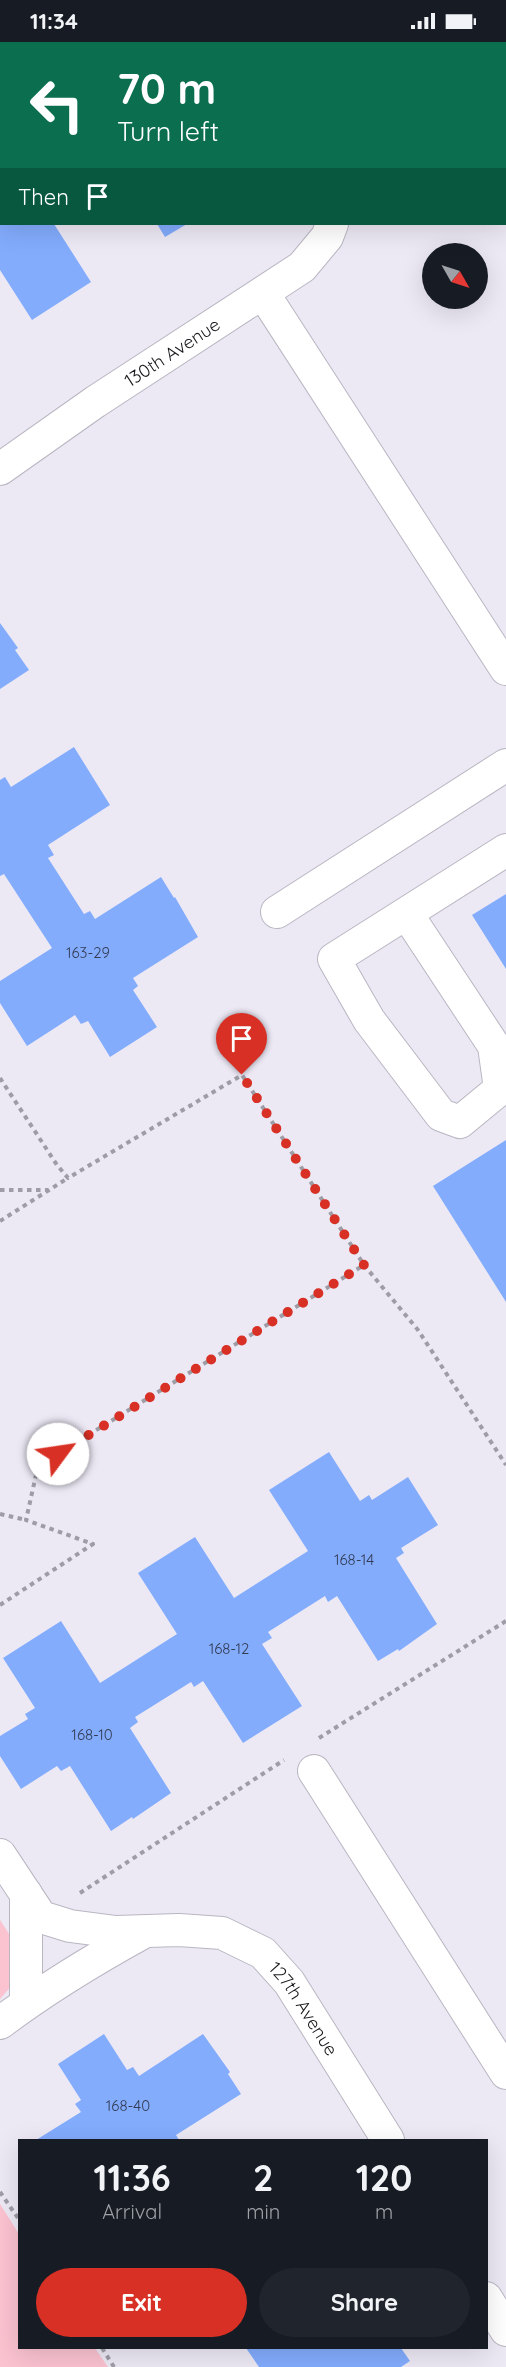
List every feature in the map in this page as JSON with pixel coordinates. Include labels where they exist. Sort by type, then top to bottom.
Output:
[{"type":"street","name":"130th Avenue","points":[[0,469],[95,402],[302,267],[327,237],[332,225]]},
{"type":"street","points":[[263,292],[506,669]]},
{"type":"street","points":[[277,912],[506,765]]},
{"type":"street","points":[[407,914],[494,1046],[500,1089],[460,1122],[441,1114],[369,1020],[334,959],[506,850]]},
{"type":"street","points":[[314,1772],[506,2073]]},
{"type":"street","name":"127th Avenue","points":[[0,1855],[41,1917],[70,1926],[116,1932],[179,1930],[222,1933],[263,1953],[289,1983],[387,2139]]},
{"type":"street","points":[[26,1894],[26,2003]]},
{"type":"street","name":"127th Avenue","points":[[0,2023],[26,2003],[145,1931]]},
{"type":"street","points":[[488,2301],[506,2330]]},
{"type":"path","points":[[0,1221],[242,1075],[364,1265],[418,1330],[506,1465]]},
{"type":"path","points":[[0,1078],[68,1178]]},
{"type":"path","points":[[0,1190],[49,1190]]},
{"type":"path","points":[[26,1520],[38,1466],[364,1265]]},
{"type":"path","points":[[0,1514],[26,1520],[93,1544],[0,1605]]},
{"type":"path","points":[[0,2192],[18,2218]]},
{"type":"path","points":[[103,2349],[114,2367]]},
{"type":"shaded area","points":[[0,1920],[17,1946],[13,1984],[0,1999]]},
{"type":"shaded area","points":[[0,2204],[18,2232],[18,2349],[96,2349],[108,2367],[0,2367]]},
{"type":"building","points":[[0,225],[55,225],[91,282],[32,320],[0,270]]},
{"type":"building","points":[[158,225],[185,225],[165,237]]},
{"type":"building","points":[[0,623],[18,648],[15,650],[29,670],[0,689]]},
{"type":"building","points":[[74,747],[110,805],[48,845],[54,855],[48,858],[84,914],[90,911],[95,919],[161,877],[198,937],[133,978],[138,986],[133,990],[157,1027],[110,1057],[88,1021],[81,1024],[75,1015],[27,1046],[0,1003],[0,981],[52,948],[4,874],[0,876],[0,780],[5,777],[11,787]]},
{"type":"building","points":[[506,894],[506,969],[472,915]]},
{"type":"building","points":[[506,1140],[506,1302],[433,1186]]},
{"type":"building","points":[[329,1452],[360,1501],[369,1495],[372,1500],[408,1477],[438,1525],[401,1548],[404,1553],[396,1558],[437,1624],[399,1651],[398,1649],[378,1661],[337,1596],[328,1602],[325,1596],[268,1632],[272,1638],[262,1644],[302,1706],[243,1743],[203,1681],[194,1687],[191,1682],[135,1717],[138,1722],[130,1728],[171,1793],[111,1831],[70,1766],[61,1771],[57,1766],[21,1789],[0,1756],[0,1736],[28,1719],[25,1714],[35,1708],[3,1658],[61,1621],[100,1683],[177,1634],[138,1573],[195,1537],[234,1598],[308,1551],[269,1490]]},
{"type":"building","points":[[104,2034],[127,2070],[133,2067],[139,2076],[203,2034],[230,2072],[228,2074],[241,2094],[176,2135],[178,2139],[38,2139],[81,2112],[75,2104],[81,2100],[58,2064]]},
{"type":"building","points":[[247,2349],[402,2349],[410,2361],[401,2367],[259,2367]]},
{"type":"route","points":[[58,1454],[364,1265],[242,1075]]}]
